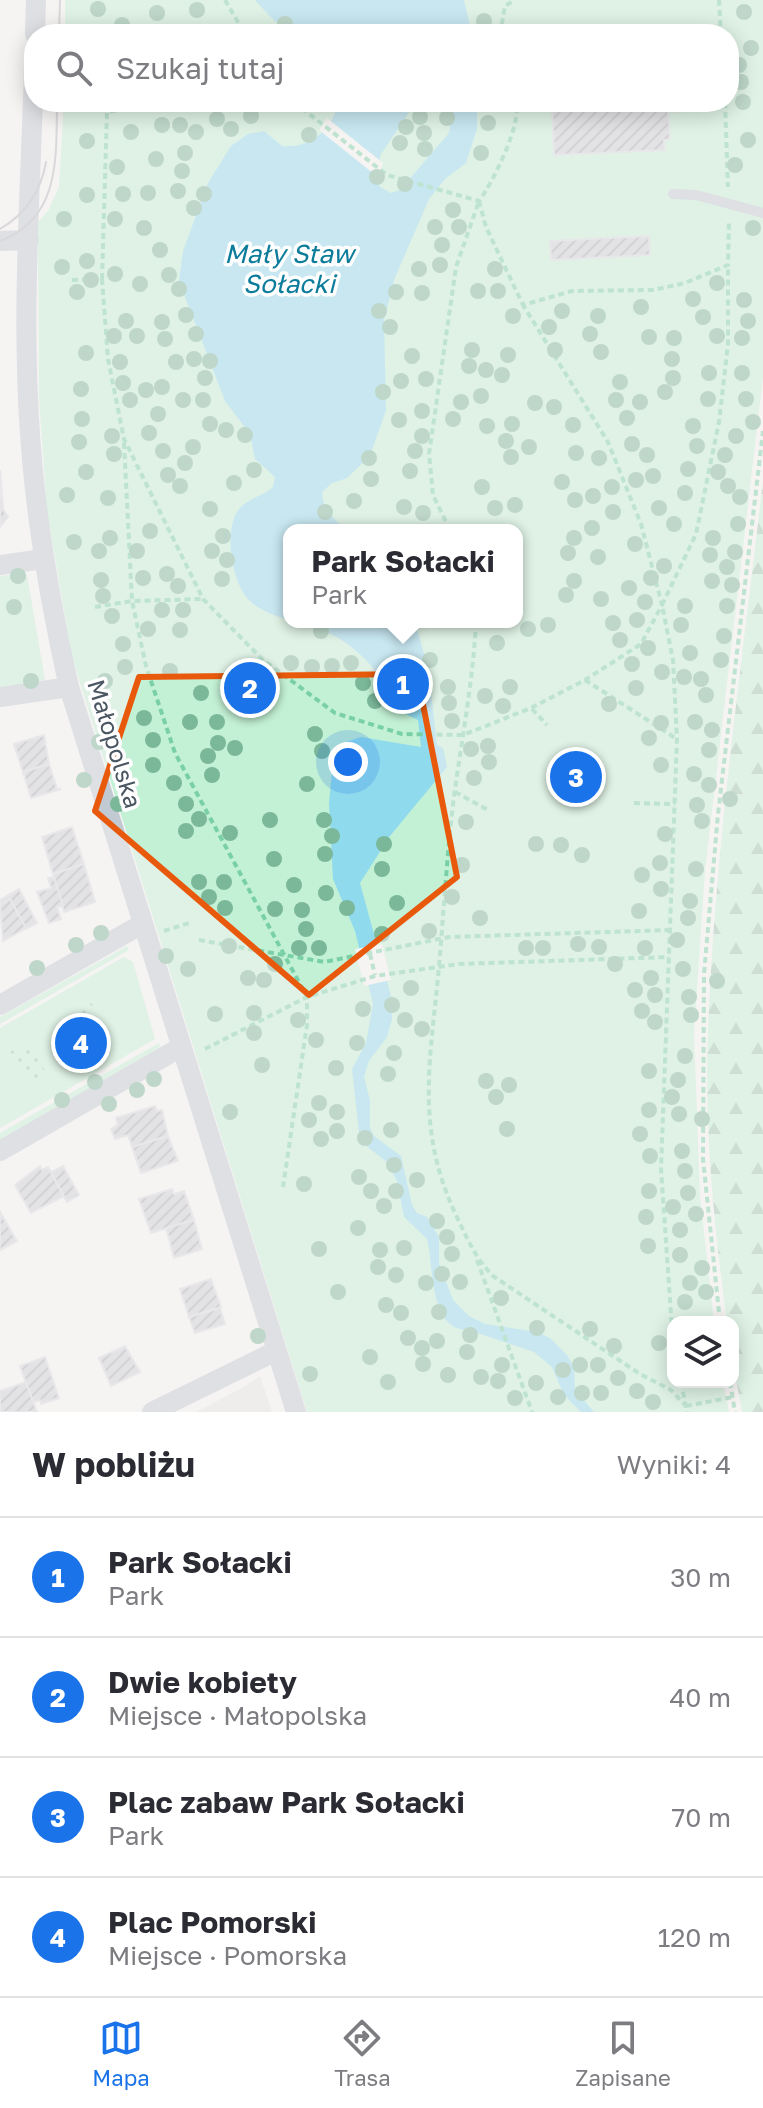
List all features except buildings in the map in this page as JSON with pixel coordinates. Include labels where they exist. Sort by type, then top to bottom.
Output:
[{"type":"street","points":[[35,24],[36,0]]},
{"type":"street","name":"Małopolska","points":[[33,112],[28,414],[43,559],[69,687],[296,1412]]},
{"type":"street","points":[[0,241],[29,240]]},
{"type":"street","points":[[0,565],[43,559]]},
{"type":"street","points":[[0,697],[69,687]]},
{"type":"street","points":[[0,1005],[142,924]]},
{"type":"street","points":[[0,1151],[183,1053]]},
{"type":"street","points":[[152,1412],[276,1351]]},
{"type":"lane","points":[[673,194],[696,195],[763,213]]},
{"type":"path","points":[[225,0],[239,24]]},
{"type":"path","points":[[502,24],[505,6],[515,0]]},
{"type":"path","points":[[719,0],[720,24]]},
{"type":"path","points":[[107,112],[102,279],[108,359],[124,439],[132,601],[146,666],[175,753],[307,997],[307,1025],[283,1187]]},
{"type":"path","points":[[308,112],[387,175],[479,201]]},
{"type":"path","points":[[447,524],[433,495],[429,454],[456,267],[479,201],[494,180],[518,112]]},
{"type":"path","points":[[124,439],[203,599],[244,644],[317,702],[355,721],[402,734],[463,735],[531,708],[585,680],[641,644],[696,534],[719,422],[728,344],[729,204],[725,112]]},
{"type":"path","points":[[479,201],[486,227],[523,305],[608,442],[641,524],[673,660],[676,804],[661,1169],[671,1316]]},
{"type":"path","points":[[523,305],[572,291],[653,290],[685,283],[728,265]]},
{"type":"path","points":[[72,280],[102,279]]},
{"type":"path","points":[[719,1316],[703,1159],[704,974],[718,814],[763,431]]},
{"type":"path","points":[[95,607],[132,601],[203,599]]},
{"type":"path","points":[[476,628],[474,670],[455,792],[428,1054],[428,1126],[447,1196],[476,1259],[532,1412]]},
{"type":"path","points":[[585,680],[677,739]]},
{"type":"path","points":[[531,708],[547,725]]},
{"type":"path","points":[[455,792],[490,811]]},
{"type":"path","points":[[634,803],[676,804]]},
{"type":"path","points":[[199,940],[324,962],[440,938],[671,930]]},
{"type":"path","points":[[370,954],[375,976]]},
{"type":"path","points":[[183,1053],[307,997],[375,976],[439,965],[669,957]]},
{"type":"path","points":[[476,1259],[507,1288],[640,1374],[671,1390],[686,1409]]},
{"type":"path","points":[[682,1388],[686,1409]]},
{"type":"path","points":[[731,1388],[735,1412]]},
{"type":"path","points":[[686,1409],[733,1397]]},
{"type":"highlighted area","points":[[417,674],[457,877],[309,995],[95,811],[139,677]]},
{"type":"shaded area","points":[[260,1376],[272,1412],[196,1412],[242,1388]]},
{"type":"green space","points":[[65,0],[763,0],[763,377],[705,870],[694,1033],[700,1196],[713,1316],[667,1316],[667,1388],[724,1388],[729,1412],[307,1412],[72,657],[47,511],[39,398],[38,222],[48,211],[59,187],[63,112],[739,112],[739,24],[65,24]]},
{"type":"green space","points":[[763,481],[763,1412],[742,1412],[738,1388],[739,1316],[726,1316],[709,1140],[707,1067],[712,962],[738,687]]},
{"type":"green space","points":[[27,575],[45,680],[0,688],[0,576]]},
{"type":"green space","points":[[127,946],[129,950],[0,1024],[0,1017]]},
{"type":"green space","points":[[124,957],[133,962],[155,1039],[0,1128],[0,1028]]},
{"type":"green space","points":[[90,1001],[116,1042],[100,1053],[74,1011]]},
{"type":"green space","points":[[27,1042],[49,1077],[32,1087],[10,1052]]},
{"type":"green space","points":[[159,1043],[160,1047],[147,1055],[0,1140],[0,1133]]},
{"type":"water","points":[[255,0],[464,0],[470,24],[279,24]]},
{"type":"water","name":"Mały Staw Sołacki","points":[[336,112],[409,112],[381,154],[375,177],[380,187],[391,193],[400,190],[449,133],[452,117],[449,112],[477,112],[477,129],[466,163],[445,179],[429,199],[394,280],[384,320],[386,410],[370,456],[347,478],[332,483],[322,492],[327,509],[340,524],[283,524],[283,618],[263,610],[244,593],[235,571],[231,545],[237,512],[244,504],[273,487],[275,477],[255,459],[250,434],[225,401],[179,281],[183,251],[208,183],[231,146],[248,134],[264,131],[282,146],[302,144],[319,135]]},
{"type":"water","points":[[316,628],[416,628],[427,668],[437,745],[443,748],[447,767],[390,836],[360,883],[391,996],[392,1019],[387,1037],[369,1061],[364,1077],[370,1100],[370,1128],[374,1136],[401,1156],[412,1205],[417,1213],[427,1217],[439,1237],[439,1263],[453,1300],[469,1316],[485,1324],[537,1332],[550,1338],[567,1355],[574,1367],[575,1390],[594,1412],[581,1412],[564,1395],[552,1367],[534,1352],[456,1328],[446,1320],[435,1295],[427,1239],[404,1217],[397,1181],[388,1163],[360,1141],[352,1069],[366,1043],[373,1004],[355,931],[333,879],[329,803],[334,753],[340,744],[361,737],[421,747],[418,720],[399,711],[371,665],[330,633]]},
{"type":"pier","points":[[327,118],[383,163],[379,178],[319,130]]},
{"type":"pier","points":[[382,944],[391,980],[364,986],[355,949]]},
{"type":"tram line","points":[[59,24],[60,0]]},
{"type":"tram line","points":[[0,241],[20,231],[45,201],[55,164],[57,112]]},
{"type":"tram line","points":[[0,229],[31,201],[46,162]]},
{"type":"place","name":"Park Sołacki","points":[[403,684]]},
{"type":"place","name":"Dwie kobiety","points":[[250,688]]},
{"type":"place","name":"Plac zabaw Park Sołacki","points":[[576,777]]},
{"type":"place","name":"Plac Pomorski","points":[[81,1043]]}]
